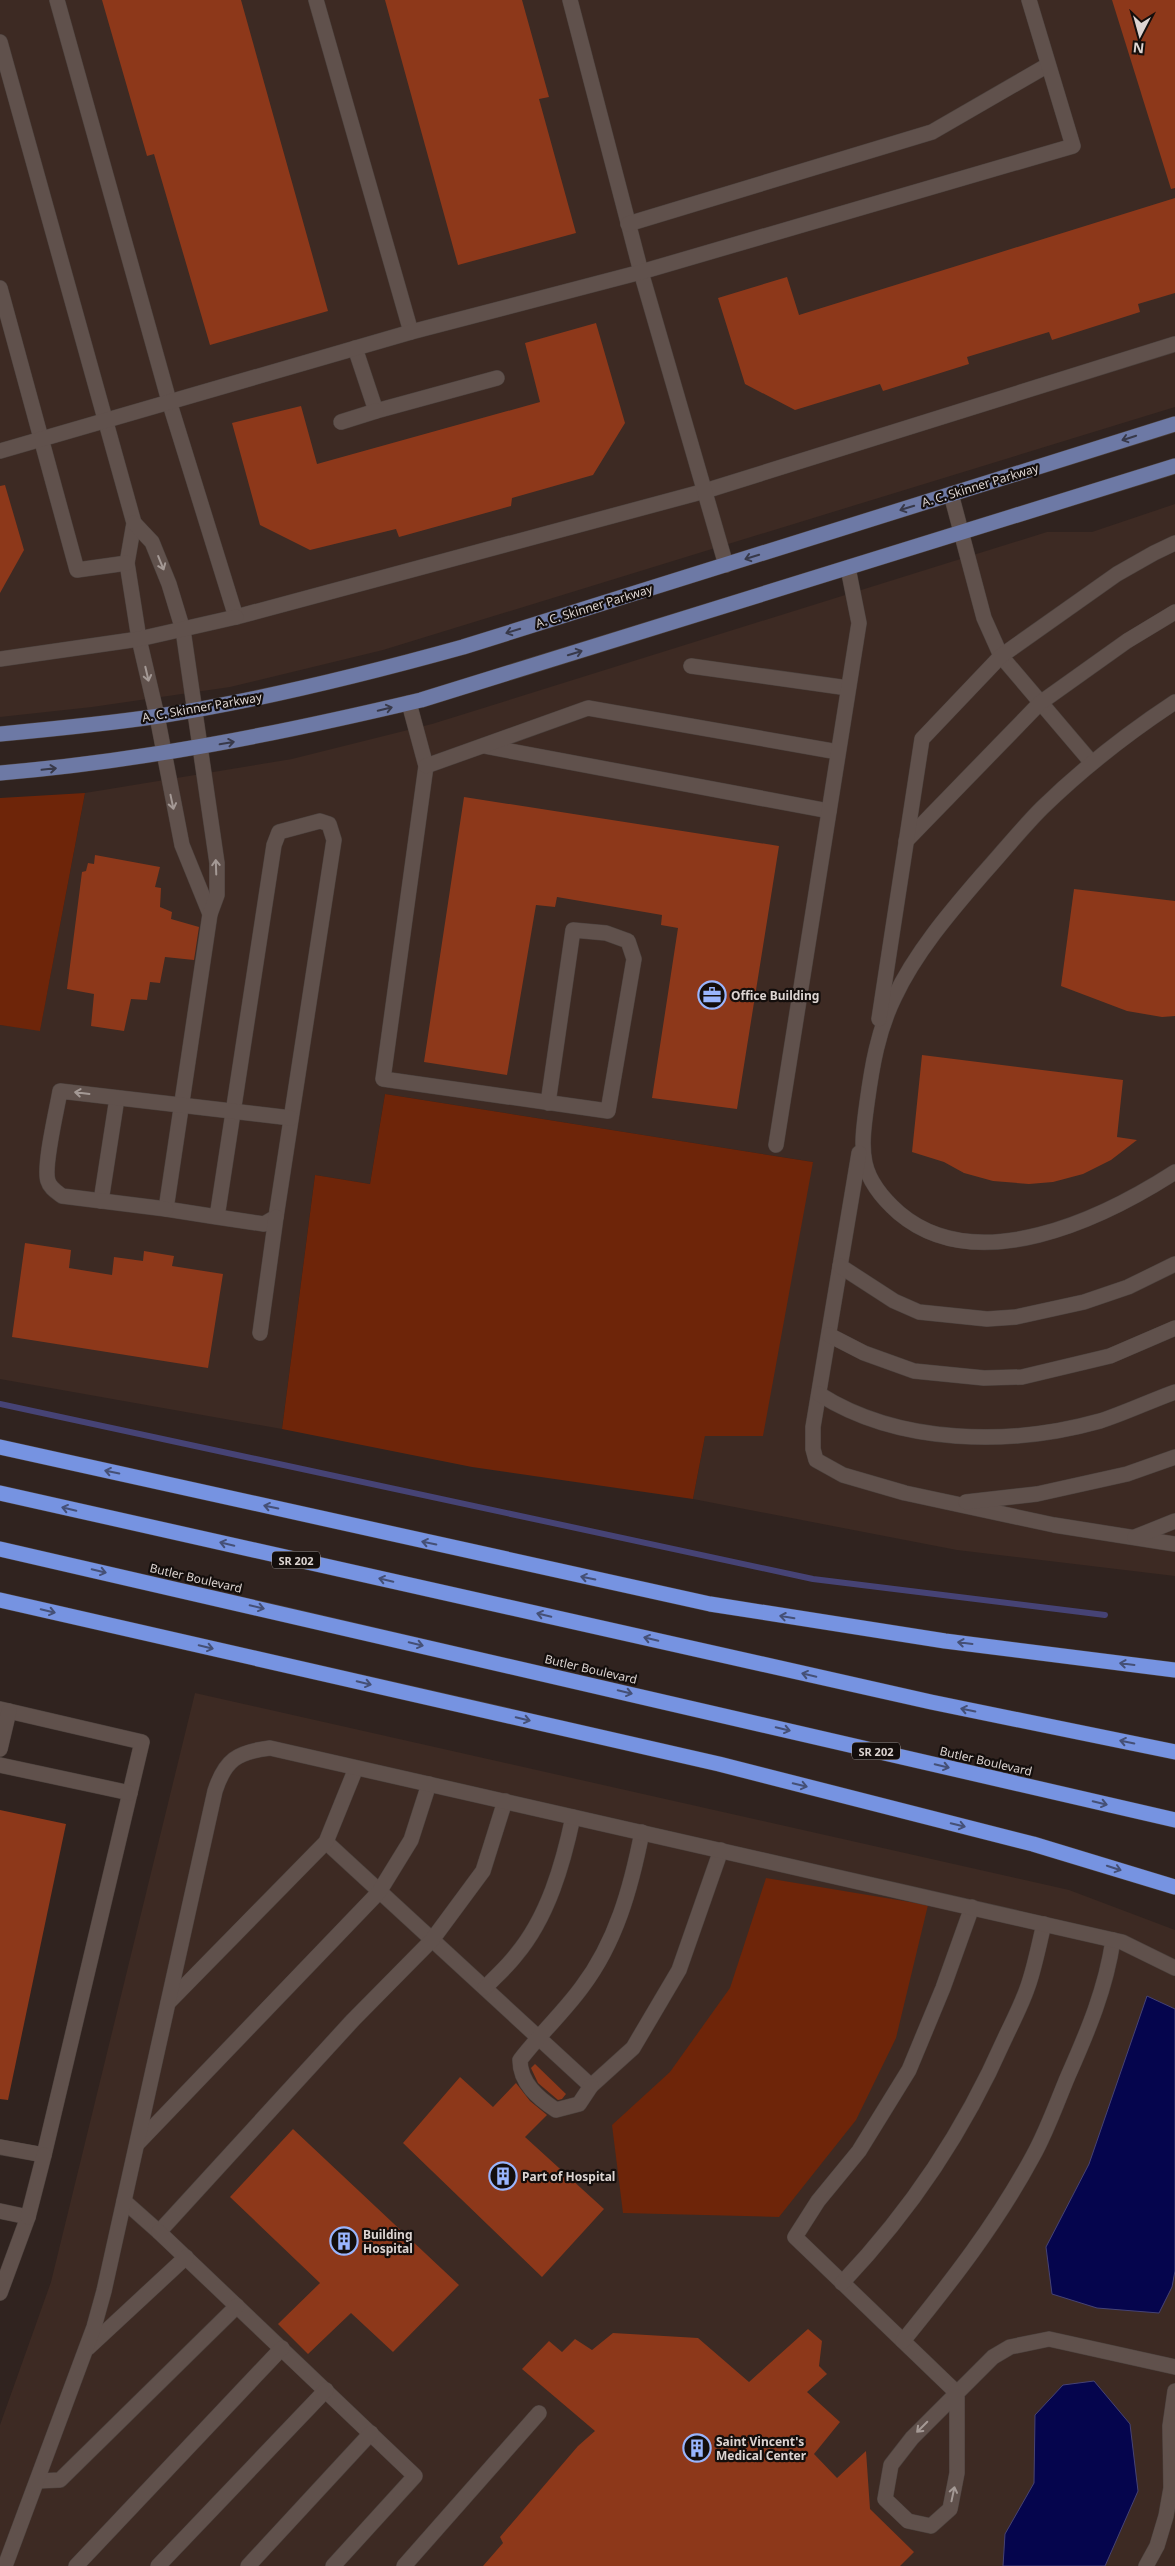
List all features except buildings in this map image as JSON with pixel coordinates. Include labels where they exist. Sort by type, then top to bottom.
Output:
[{"type":"highway","points":[[0,1448],[710,1604],[944,1641],[1175,1670]]},
{"type":"highway","name":"SR 202","points":[[0,1493],[932,1702],[1175,1752]]},
{"type":"highway","name":"Butler Boulevard","points":[[0,1549],[1175,1820]]},
{"type":"highway","points":[[0,1600],[719,1764],[1033,1844],[1175,1888]]},
{"type":"main road","name":"A. C. Skinner Parkway","points":[[0,734],[195,710],[307,688],[387,668],[1175,424]]},
{"type":"main road","points":[[0,773],[200,748],[276,734],[409,703],[1175,466]]},
{"type":"street","points":[[57,0],[169,401],[236,618]]},
{"type":"street","points":[[316,0],[411,332]]},
{"type":"street","points":[[570,0],[641,272],[726,564]]},
{"type":"street","points":[[0,451],[104,419],[411,332],[641,272],[1073,146],[1029,0]]},
{"type":"street","points":[[0,42],[134,523],[127,563],[139,640],[157,716],[162,754],[182,845],[210,914]]},
{"type":"street","points":[[628,224],[932,132],[1048,65]]},
{"type":"street","points":[[0,288],[77,570],[127,563]]},
{"type":"street","points":[[0,659],[139,640],[236,618],[705,491],[1175,344]]},
{"type":"street","points":[[355,348],[376,411]]},
{"type":"street","points":[[341,422],[496,378]]},
{"type":"street","points":[[951,494],[984,618],[1001,656],[1092,763]]},
{"type":"street","points":[[134,523],[152,542],[169,584],[182,630],[217,863],[217,895],[210,914],[166,1209]]},
{"type":"street","points":[[1175,544],[1154,553],[1117,574],[1001,656],[922,739],[862,1137],[813,1426],[813,1449],[816,1460],[843,1475],[904,1493],[1054,1525],[1175,1544]]},
{"type":"street","points":[[776,1145],[858,622],[848,568]]},
{"type":"street","points":[[906,841],[1040,703],[1127,641],[1175,612]]},
{"type":"street","points":[[691,666],[848,688]]},
{"type":"street","points":[[875,1048],[894,997],[955,906],[1041,809],[1092,763],[1136,728],[1175,702]]},
{"type":"street","points":[[409,703],[426,766],[383,1080],[608,1112],[634,959],[628,941],[606,932],[574,930],[548,1103]]},
{"type":"street","points":[[426,766],[588,708],[838,752]]},
{"type":"street","points":[[483,746],[829,811]]},
{"type":"street","points":[[217,1217],[274,844],[279,832],[320,821],[329,824],[334,840],[260,1333]]},
{"type":"street","points":[[276,1217],[264,1224],[62,1196],[54,1190],[48,1181],[48,1167],[60,1091],[291,1118]]},
{"type":"street","points":[[100,1200],[117,1098]]},
{"type":"street","points":[[862,1137],[863,1162],[872,1183],[891,1205],[912,1224],[953,1240],[1007,1241],[1044,1233],[1091,1217],[1133,1199],[1175,1172]]},
{"type":"street","points":[[840,1266],[894,1301],[920,1312],[987,1319],[1016,1317],[1084,1302],[1128,1287],[1175,1264]]},
{"type":"street","points":[[828,1334],[864,1353],[914,1371],[984,1378],[1022,1376],[1110,1356],[1175,1328]]},
{"type":"street","points":[[818,1394],[839,1407],[864,1417],[912,1430],[941,1435],[975,1437],[1021,1435],[1100,1420],[1175,1392]]},
{"type":"street","points":[[952,1503],[1038,1494],[1127,1474],[1175,1457]]},
{"type":"street","points":[[1135,1537],[1175,1521]]},
{"type":"street","points":[[0,1750],[5,1710],[142,1742],[44,2155],[28,2216],[0,2293]]},
{"type":"street","points":[[4,2566],[86,2351],[104,2291],[215,1791],[222,1770],[234,1757],[253,1750],[270,1748],[1113,1940],[1175,1968]]},
{"type":"street","points":[[0,1765],[130,1793]]},
{"type":"street","points":[[167,2004],[326,1842],[356,1768]]},
{"type":"street","points":[[137,2144],[380,1892],[411,1840],[429,1784]]},
{"type":"street","points":[[158,2232],[353,2020],[432,1940],[483,1871],[506,1801]]},
{"type":"street","points":[[484,1988],[517,1954],[538,1920],[557,1879],[573,1817]]},
{"type":"street","points":[[642,1832],[632,1880],[613,1937],[582,1987],[520,2060],[520,2073],[539,2099],[556,2110],[579,2104],[591,2086],[633,2048],[680,1970],[721,1850]]},
{"type":"street","points":[[326,1842],[591,2086]]},
{"type":"street","points":[[972,1907],[943,1988],[909,2070],[859,2150],[818,2201],[795,2237],[957,2393],[958,2473],[950,2509],[931,2526],[908,2521],[885,2499],[891,2465],[912,2438],[957,2393],[993,2357],[1010,2347],[1049,2339],[1175,2367]]},
{"type":"street","points":[[842,2282],[875,2248],[911,2204],[959,2130],[991,2070],[1028,1987],[1044,1924]]},
{"type":"street","points":[[903,2341],[949,2285],[994,2223],[1034,2154],[1092,2022],[1108,1968],[1113,1940]]},
{"type":"street","points":[[0,2148],[44,2155]]},
{"type":"street","points":[[124,2201],[186,2257],[415,2476],[333,2566]]},
{"type":"street","points":[[0,2211],[28,2216]]},
{"type":"street","points":[[86,2351],[186,2257]]},
{"type":"street","points":[[37,2481],[60,2480],[237,2306]]},
{"type":"street","points":[[76,2566],[282,2348]]},
{"type":"street","points":[[158,2566],[326,2390]]},
{"type":"street","points":[[1146,2566],[1157,2546],[1168,2507],[1171,2488],[1170,2426],[1175,2391]]},
{"type":"street","points":[[404,2566],[539,2413]]},
{"type":"street","points":[[248,2566],[371,2433]]},
{"type":"shaded area","points":[[0,0],[1175,0],[1175,407],[383,650],[230,687],[92,707],[0,717]]},
{"type":"shaded area","points":[[1175,504],[1175,1576],[957,1550],[693,1499],[705,1436],[813,1162],[385,1094],[370,1184],[315,1175],[282,1429],[0,1379],[0,1025],[40,1030],[85,793],[292,759],[432,724],[1047,532],[1092,532]]},
{"type":"shaded area","points":[[85,793],[40,1031],[0,1025],[0,798]]},
{"type":"shaded area","points":[[385,1094],[813,1162],[763,1436],[705,1436],[693,1499],[472,1467],[282,1429],[315,1175],[370,1184]]},
{"type":"shaded area","points":[[195,1693],[1069,1890],[1175,1930],[1175,2566],[0,2566],[0,2425],[51,2282]]},
{"type":"shaded area","points":[[766,1878],[928,1905],[896,2038],[856,2120],[779,2217],[623,2213],[612,2125],[670,2072],[730,1988]]},
{"type":"shaded area","points":[[1147,1996],[1175,2009],[1175,2271],[1172,2287],[1159,2313],[1097,2308],[1052,2294],[1046,2247],[1089,2164]]},
{"type":"shaded area","points":[[1094,2381],[1130,2424],[1138,2491],[1105,2566],[1003,2566],[1005,2534],[1034,2483],[1035,2415],[1063,2385]]},
{"type":"waterway","points":[[0,1404],[813,1579],[1105,1615]]},
{"type":"place","name":"Office Building","points":[[712,995]]},
{"type":"place","name":"Part of Hospital","points":[[503,2176]]},
{"type":"place","name":"Building Hospital","points":[[344,2241]]},
{"type":"place","name":"Saint Vincent's Medical Center","points":[[697,2448]]}]
